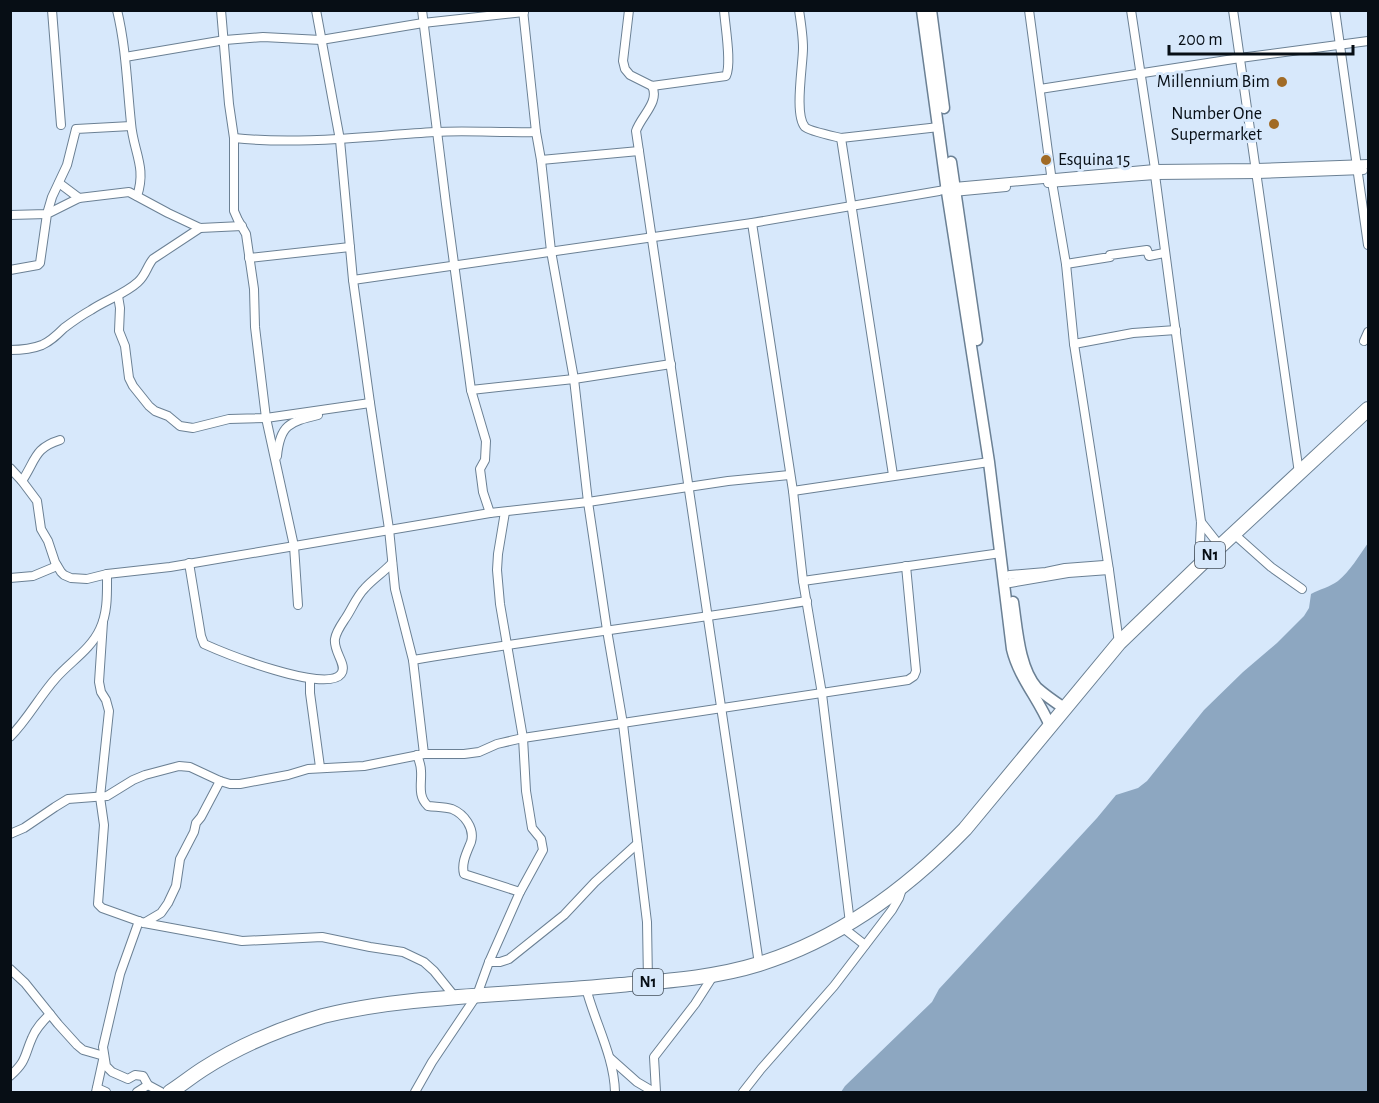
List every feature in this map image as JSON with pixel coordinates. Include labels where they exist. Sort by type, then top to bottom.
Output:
[{"type":"highway","name":"N1","points":[[170,1092],[203,1069],[232,1053],[280,1031],[348,1010],[455,997],[586,988],[714,975],[759,964],[795,951],[846,925],[903,887],[943,852],[965,829],[1119,643],[1368,409]]},
{"type":"street","points":[[52,10],[61,125]]},
{"type":"street","points":[[117,10],[125,57],[131,126],[140,167],[141,185],[137,196]]},
{"type":"street","points":[[221,10],[234,138],[234,211],[246,234],[254,289],[255,327],[266,418],[294,546],[298,605]]},
{"type":"street","points":[[316,10],[340,140],[353,280],[389,529],[394,589],[413,660],[421,792],[428,806],[454,809],[472,829],[472,839],[462,870],[464,874],[520,892]]},
{"type":"street","points":[[422,10],[471,390],[486,441],[485,460],[480,470],[483,492],[490,513]]},
{"type":"street","points":[[629,10],[623,61],[625,69],[630,75],[652,86],[728,74],[723,10]]},
{"type":"street","points":[[799,10],[803,47],[800,99],[803,125],[808,130],[841,138],[939,127]]},
{"type":"street","points":[[922,10],[989,462],[1011,639],[1015,659],[1023,679],[1042,710],[1057,717]]},
{"type":"street","points":[[931,10],[949,190],[994,449],[1023,662],[1027,674],[1057,717]]},
{"type":"street","points":[[1029,10],[1066,264],[1074,344],[1119,643]]},
{"type":"street","points":[[1131,10],[1155,172],[1201,522],[1199,566]]},
{"type":"street","points":[[1233,10],[1299,473]]},
{"type":"street","points":[[1335,10],[1368,245]]},
{"type":"street","points":[[125,57],[225,40],[263,37],[321,40],[423,22],[523,11],[551,251],[574,379],[588,502],[623,724],[647,922],[648,982]]},
{"type":"street","points":[[1040,89],[1368,41]]},
{"type":"street","points":[[652,86],[655,96],[636,131],[759,964]]},
{"type":"street","points":[[10,270],[40,263],[47,214],[67,165],[76,129],[131,126]]},
{"type":"street","points":[[234,138],[340,140],[438,132],[536,132]]},
{"type":"street","points":[[841,138],[893,475]]},
{"type":"street","points":[[541,160],[639,151]]},
{"type":"street","points":[[1357,168],[1368,164]]},
{"type":"street","points":[[353,280],[752,223],[949,190],[1155,172],[1368,169]]},
{"type":"street","points":[[59,183],[78,198]]},
{"type":"street","points":[[10,215],[47,214],[78,198],[129,192],[200,228],[242,226]]},
{"type":"street","points":[[752,223],[793,491],[803,581],[822,694],[846,925],[865,945]]},
{"type":"street","points":[[10,350],[27,349],[51,341],[65,327],[139,281],[153,259],[200,228]]},
{"type":"street","points":[[249,258],[350,247]]},
{"type":"street","points":[[1066,264],[1148,250],[1149,256],[1164,254]]},
{"type":"street","points":[[117,296],[120,308],[119,331],[125,346],[129,378],[149,406],[168,416],[180,426],[193,428],[229,419],[266,418],[370,403]]},
{"type":"street","points":[[1074,344],[1133,333],[1176,330]]},
{"type":"street","points":[[1364,341],[1368,332]]},
{"type":"street","points":[[471,390],[574,379],[670,364]]},
{"type":"street","points":[[277,470],[279,439],[284,429],[291,423],[341,408]]},
{"type":"street","points":[[22,481],[42,447],[60,440]]},
{"type":"street","points":[[793,491],[989,462]]},
{"type":"street","points":[[10,468],[37,501],[41,529],[57,566],[64,575],[87,579],[490,513],[588,502],[688,486],[789,475]]},
{"type":"street","points":[[415,1092],[432,1062],[477,995],[520,892],[543,850],[541,839],[532,828],[526,791],[523,738],[500,604],[497,570],[505,512]]},
{"type":"street","points":[[1201,522],[1220,546]]},
{"type":"street","points":[[1234,534],[1271,567],[1302,589]]},
{"type":"street","points":[[803,581],[1001,553]]},
{"type":"street","points":[[189,563],[204,644],[271,669],[309,679],[329,679],[341,675],[343,671],[343,664],[335,648],[336,634],[358,596],[392,563]]},
{"type":"street","points":[[10,578],[33,576],[57,566]]},
{"type":"street","points":[[10,834],[24,828],[68,799],[107,796],[146,774],[179,766],[190,767],[230,784],[240,784],[288,775],[308,768],[364,766],[420,755],[479,752],[497,744],[523,738],[909,680],[916,671],[906,566]]},
{"type":"street","points":[[1010,579],[1069,570],[1109,567]]},
{"type":"street","points":[[10,737],[21,726],[56,678],[93,641],[99,631],[105,617],[107,574]]},
{"type":"street","points":[[413,660],[507,644],[807,601]]},
{"type":"street","points":[[102,622],[99,682],[109,711],[100,797],[104,825],[98,904],[106,910],[141,922],[242,941],[322,937],[404,952],[424,962],[455,997]]},
{"type":"street","points":[[309,679],[320,767]]},
{"type":"street","points":[[161,1092],[148,1085],[143,1076],[135,1074],[128,1079],[112,1072],[106,1066],[103,1047],[120,974],[141,922],[160,913],[168,903],[176,886],[180,859],[194,832],[196,823],[220,781]]},
{"type":"street","points":[[489,962],[509,959],[564,915],[595,882],[637,844]]},
{"type":"street","points":[[743,1092],[834,986],[892,910],[903,887]]},
{"type":"street","points":[[12,973],[83,1050],[104,1056]]},
{"type":"street","points":[[655,1092],[654,1057],[714,975]]},
{"type":"street","points":[[586,988],[610,1057],[615,1092]]},
{"type":"street","points":[[10,1076],[23,1063],[32,1036],[50,1014]]},
{"type":"street","points":[[104,1056],[96,1090],[106,1092]]},
{"type":"street","points":[[610,1057],[637,1082],[655,1092]]},
{"type":"street","points":[[136,1092],[148,1085]]},
{"type":"water","points":[[1368,543],[1368,1092],[841,1092],[932,1002],[939,989],[1116,795],[1138,788],[1147,781],[1204,710],[1304,616],[1309,608],[1311,594],[1338,581]]},
{"type":"place","name":"Millennium Bim","points":[[1282,82]]},
{"type":"place","name":"Number One Supermarket","points":[[1274,124]]},
{"type":"place","name":"Esquina 15","points":[[1046,160]]}]
